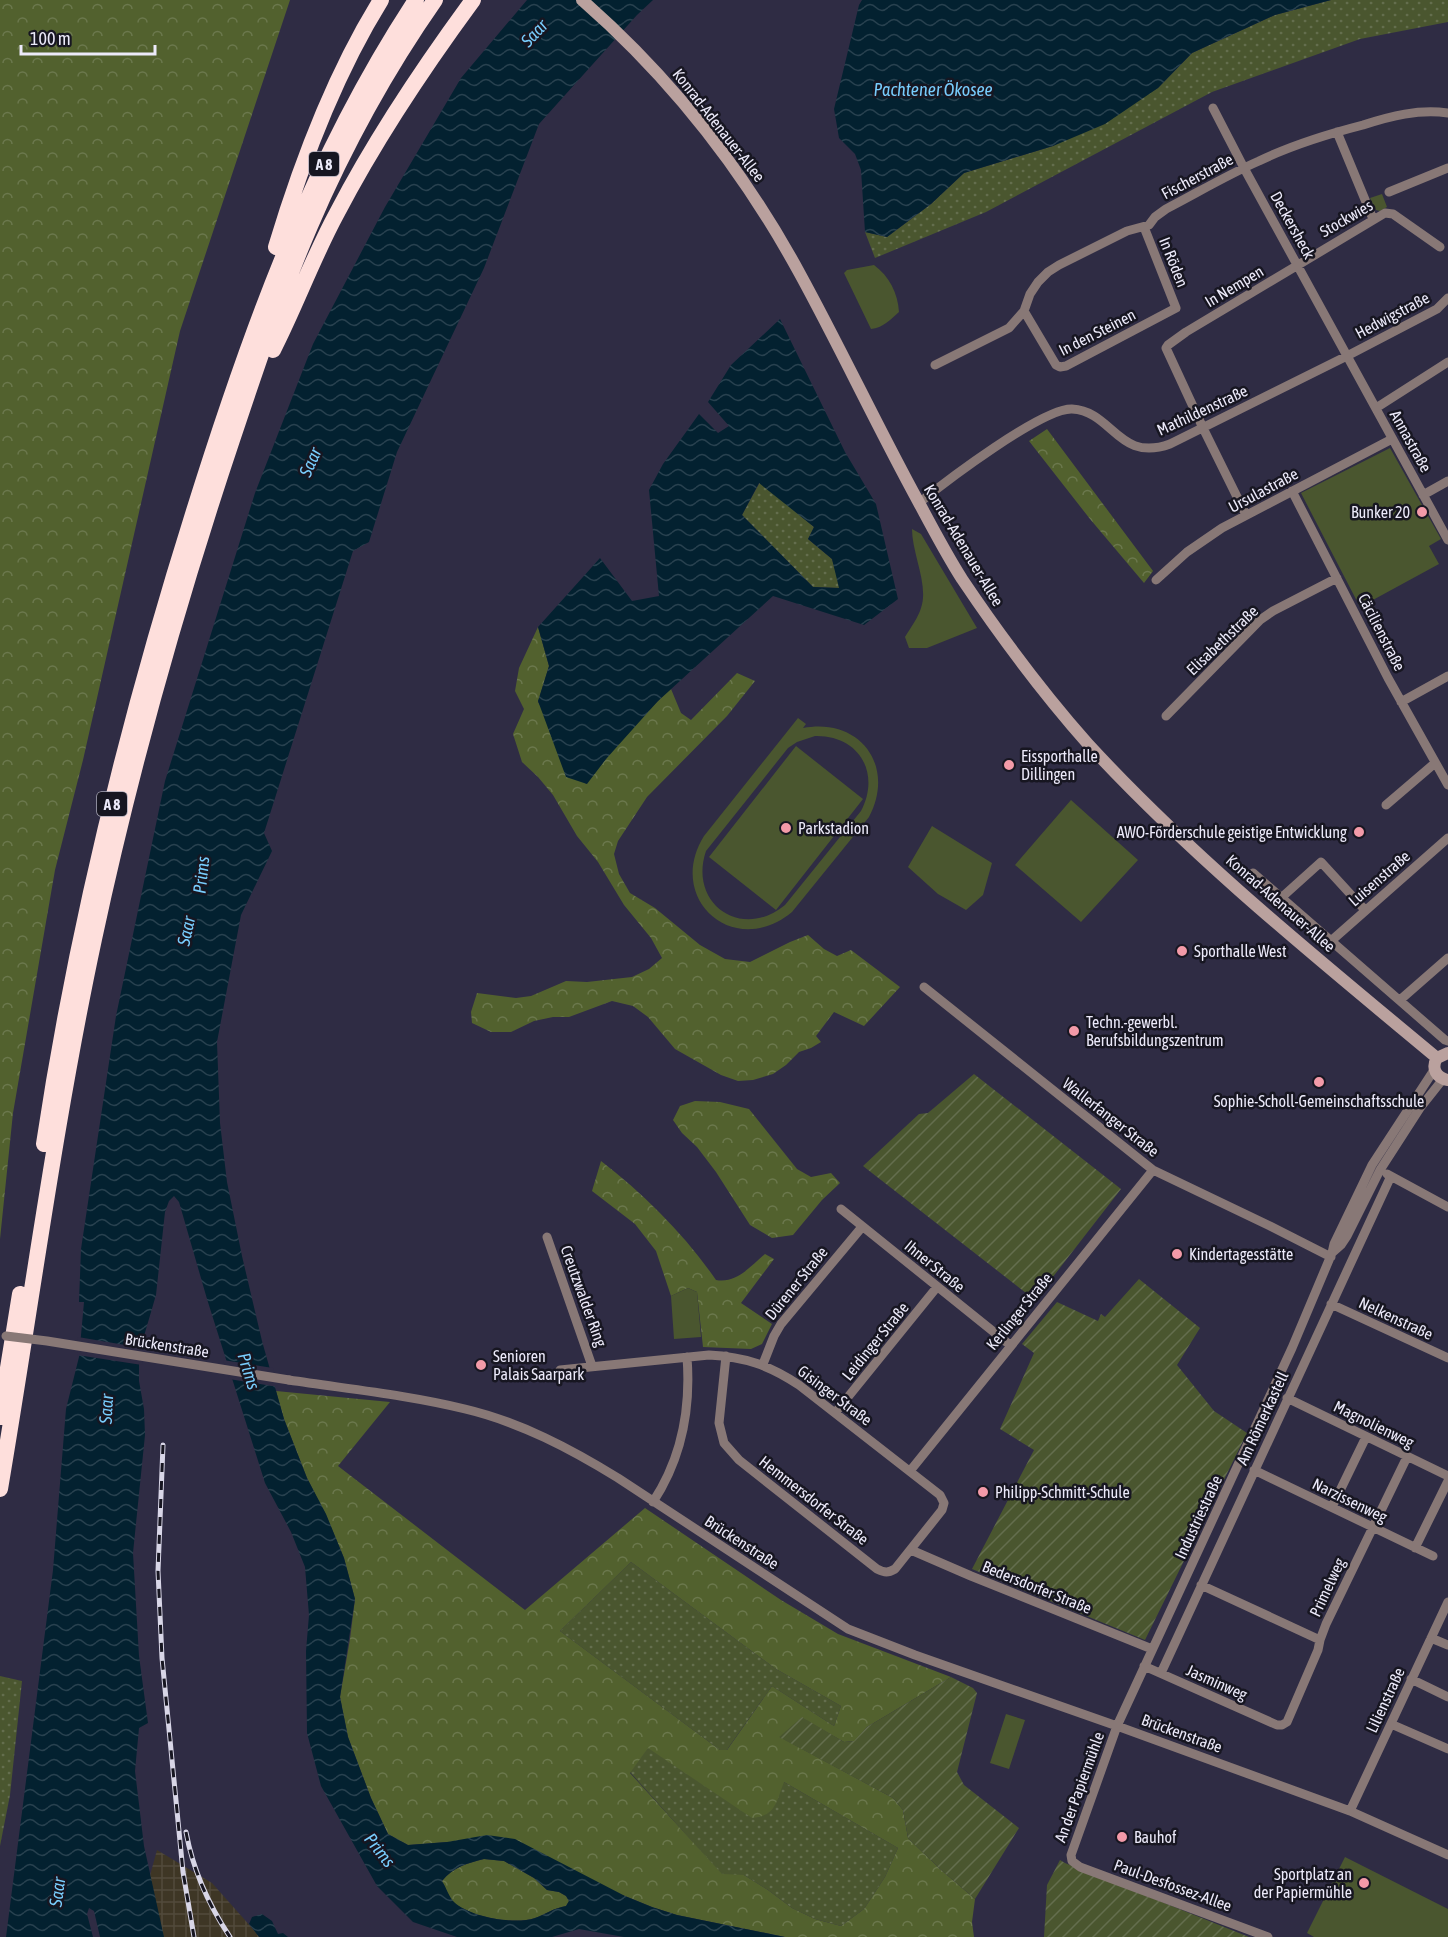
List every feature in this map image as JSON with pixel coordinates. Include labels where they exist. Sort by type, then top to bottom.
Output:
[{"type":"highway","points":[[252,338],[279,235],[306,158],[355,46],[381,0]]},
{"type":"highway","name":"A 8","points":[[0,1418],[58,1059],[82,936],[137,705],[176,566],[252,338],[297,220],[369,75],[416,0]]},
{"type":"highway","name":"A 8","points":[[0,1489],[57,1132],[94,939],[150,709],[187,581],[245,401],[287,283],[328,185],[355,130],[383,81],[435,0]]},
{"type":"highway","points":[[245,401],[274,348],[336,214],[375,145],[437,49],[473,0]]},
{"type":"street","name":"Konrad-Adenauer-Allee","points":[[582,0],[634,48],[657,73],[706,131],[759,204],[800,274],[919,503],[960,576],[1049,698],[1107,764],[1223,876],[1442,1068]]},
{"type":"street","name":"Deckersheck","points":[[1214,108],[1244,168],[1347,356]]},
{"type":"street","name":"Fischerstraße","points":[[935,365],[1009,328],[1024,311],[1030,294],[1038,282],[1059,265],[1127,231],[1149,225],[1166,209],[1262,159],[1337,132],[1400,114],[1422,111],[1448,113]]},
{"type":"street","points":[[1337,132],[1373,219]]},
{"type":"street","points":[[1389,192],[1448,168]]},
{"type":"street","name":"Stockwies","points":[[1297,265],[1384,213],[1393,214],[1440,247]]},
{"type":"street","name":"In Röden","points":[[1144,227],[1176,308]]},
{"type":"street","name":"In Nempen","points":[[1203,428],[1166,348],[1170,342],[1297,265]]},
{"type":"street","name":"Hedwigstraße","points":[[1347,356],[1437,309],[1448,298]]},
{"type":"street","name":"In den Steinen","points":[[1024,311],[1060,368],[1176,308]]},
{"type":"street","name":"Mathildenstraße","points":[[919,503],[1003,443],[1049,416],[1066,410],[1074,409],[1084,412],[1126,442],[1143,448],[1161,447],[1347,356]]},
{"type":"street","name":"Annastraße","points":[[1347,356],[1448,540]]},
{"type":"street","points":[[1376,408],[1448,362]]},
{"type":"street","points":[[1203,428],[1246,515]]},
{"type":"street","name":"Ursulastraße","points":[[1156,580],[1200,543],[1246,515],[1392,439]]},
{"type":"street","points":[[1423,495],[1448,482]]},
{"type":"street","name":"Cäcilienstraße","points":[[1292,491],[1401,702],[1448,786]]},
{"type":"street","name":"Elisabethstraße","points":[[1167,716],[1260,620],[1337,578]]},
{"type":"street","points":[[1401,702],[1448,676]]},
{"type":"street","points":[[1386,805],[1435,763]]},
{"type":"street","name":"Luisenstraße","points":[[1331,941],[1448,838]]},
{"type":"street","points":[[1281,898],[1321,861],[1365,910]]},
{"type":"street","points":[[1252,873],[1444,1040],[1448,1041]]},
{"type":"street","points":[[1400,1000],[1448,958]]},
{"type":"street","name":"Wallerfanger Straße","points":[[924,987],[1153,1170],[1331,1255]]},
{"type":"street","name":"Industriestraße","points":[[1117,1725],[1287,1359],[1331,1255],[1347,1236],[1376,1167],[1442,1068]]},
{"type":"street","points":[[1376,1167],[1448,1207]]},
{"type":"street","name":"Kerlinger Straße","points":[[910,1471],[1153,1170]]},
{"type":"street","name":"Am Römerkastell","points":[[1161,1673],[1390,1176]]},
{"type":"street","name":"Ihner Straße","points":[[841,1209],[1010,1345]]},
{"type":"street","name":"Dürener Straße","points":[[763,1364],[781,1324],[862,1227]]},
{"type":"street","name":"Creutzwalder Ring","points":[[547,1236],[592,1366]]},
{"type":"street","name":"Leidinger Straße","points":[[835,1413],[937,1287]]},
{"type":"street","name":"Nelkenstraße","points":[[1331,1304],[1448,1358]]},
{"type":"street","name":"Brückenstraße","points":[[3,1336],[48,1341],[426,1401],[490,1416],[561,1445],[595,1464],[848,1629],[1350,1811],[1448,1855]]},
{"type":"street","name":"Gisinger Straße","points":[[687,1357],[726,1356],[763,1364],[799,1384],[940,1495],[944,1503]]},
{"type":"street","name":"Hemmersdorfer Straße","points":[[726,1356],[719,1423],[724,1443],[729,1450],[884,1573],[895,1569],[942,1510],[944,1503]]},
{"type":"street","points":[[652,1502],[667,1476],[680,1443],[688,1398],[687,1357]]},
{"type":"street","name":"Creutzwalder Ring","points":[[560,1370],[687,1357]]},
{"type":"street","name":"Magnolienweg","points":[[1287,1398],[1448,1476]]},
{"type":"street","points":[[1332,1507],[1366,1437]]},
{"type":"street","name":"Primelweg","points":[[1277,1725],[1287,1722],[1318,1650],[1320,1640],[1407,1457]]},
{"type":"street","name":"Narzissenweg","points":[[1254,1470],[1433,1556]]},
{"type":"street","points":[[1415,1548],[1448,1481]]},
{"type":"street","name":"Bedersdorfer Straße","points":[[911,1550],[1152,1649]]},
{"type":"street","points":[[1201,1586],[1320,1640]]},
{"type":"street","name":"Lilienstraße","points":[[1350,1811],[1448,1602]]},
{"type":"street","points":[[1431,1638],[1448,1645]]},
{"type":"street","name":"Jasminweg","points":[[1144,1666],[1277,1725]]},
{"type":"street","points":[[1411,1679],[1448,1697]]},
{"type":"street","points":[[1390,1724],[1448,1749]]},
{"type":"street","name":"An der Papiermühle","points":[[1071,1858],[1117,1725]]},
{"type":"street","name":"Paul-Desfossez-Allee","points":[[1071,1858],[1080,1867],[1268,1937]]},
{"type":"shaded area","points":[[157,1850],[212,1883],[260,1937],[133,1937]]},
{"type":"green space","points":[[0,0],[290,0],[180,331],[83,760],[55,870],[13,1113],[0,1239]]},
{"type":"green space","points":[[1331,0],[1448,0],[1448,22],[1360,39],[1212,92],[986,212],[875,258],[865,232],[887,237],[931,204],[964,173],[1053,146],[1158,88],[1192,53],[1275,15]]},
{"type":"green space","points":[[1382,194],[1387,207],[1380,211],[1376,210],[1370,198]]},
{"type":"green space","points":[[874,265],[892,286],[899,312],[883,325],[871,329],[844,273],[847,270]]},
{"type":"green space","points":[[1047,429],[1153,571],[1144,583],[1029,441]]},
{"type":"green space","points":[[1390,448],[1441,539],[1429,546],[1439,564],[1360,607],[1301,493]]},
{"type":"green space","points":[[760,482],[814,527],[808,539],[832,559],[840,588],[813,587],[742,515]]},
{"type":"green space","points":[[912,529],[921,534],[977,628],[927,648],[909,648],[905,637],[918,615],[923,599],[922,579]]},
{"type":"green space","points":[[538,627],[549,666],[538,702],[586,784],[637,723],[671,689],[681,713],[691,720],[737,673],[755,681],[727,716],[647,797],[618,841],[614,854],[619,874],[630,893],[655,908],[700,945],[725,959],[750,962],[808,935],[824,949],[837,956],[851,950],[900,987],[864,1026],[834,1012],[816,1036],[821,1042],[799,1052],[773,1074],[753,1080],[738,1081],[721,1075],[675,1049],[648,1017],[633,1006],[612,1001],[569,1017],[553,1017],[534,1021],[511,1032],[491,1032],[472,1023],[471,1012],[477,993],[516,998],[531,996],[566,981],[587,982],[632,977],[649,969],[662,958],[651,938],[624,905],[598,862],[577,836],[553,795],[522,762],[513,734],[524,709],[515,691],[519,668]]},
{"type":"green space","points":[[798,718],[806,724],[803,728],[823,727],[841,730],[856,738],[868,749],[875,764],[878,780],[876,798],[869,817],[792,912],[770,925],[748,929],[728,926],[712,916],[699,900],[693,881],[694,859],[704,836]],"holes":[[[815,736],[830,737],[854,749],[867,770],[867,797],[861,811],[785,905],[769,915],[752,919],[736,918],[723,911],[712,901],[705,887],[702,870],[706,851],[788,748],[797,742]]]},
{"type":"green space","name":"Parkstadion","points":[[796,746],[863,799],[776,910],[709,857]]},
{"type":"green space","points":[[1071,800],[1138,860],[1081,922],[1015,865]]},
{"type":"green space","points":[[932,826],[992,863],[983,895],[966,910],[938,894],[908,867]]},
{"type":"green space","points":[[974,1074],[1121,1189],[1035,1300],[863,1166],[919,1114],[928,1113]]},
{"type":"green space","points":[[695,1101],[720,1102],[749,1109],[797,1169],[811,1177],[831,1173],[840,1183],[822,1200],[793,1235],[772,1238],[750,1225],[716,1172],[673,1120],[680,1106]]},
{"type":"green space","points":[[601,1161],[663,1216],[716,1280],[723,1281],[737,1277],[765,1254],[774,1259],[741,1303],[772,1324],[762,1344],[751,1349],[703,1347],[697,1292],[688,1288],[671,1296],[656,1251],[635,1224],[592,1191]]},
{"type":"green space","points":[[1139,1279],[1200,1328],[1177,1365],[1214,1411],[1247,1433],[1145,1640],[972,1569],[1034,1450],[1000,1429],[1034,1353],[1022,1344],[1057,1302],[1098,1321],[1101,1314],[1105,1317]]},
{"type":"green space","points":[[688,1288],[697,1292],[701,1337],[674,1339],[671,1296]]},
{"type":"green space","points":[[276,1391],[390,1402],[338,1466],[525,1610],[645,1508],[781,1600],[838,1634],[951,1677],[867,1727],[855,1741],[844,1742],[802,1718],[780,1737],[893,1798],[903,1810],[908,1838],[975,1899],[972,1922],[974,1937],[785,1937],[677,1915],[625,1896],[447,1842],[408,1845],[388,1834],[371,1798],[348,1737],[340,1697],[355,1599],[344,1558],[307,1478],[284,1419]],"holes":[[[631,1562],[776,1669],[841,1706],[834,1726],[772,1686],[727,1750],[720,1750],[560,1631]],[[648,1748],[752,1818],[760,1817],[771,1811],[784,1782],[898,1848],[885,1877],[864,1909],[841,1926],[815,1919],[792,1908],[744,1875],[722,1874],[630,1773]]]},
{"type":"green space","points":[[631,1562],[776,1669],[841,1706],[834,1726],[772,1686],[726,1751],[720,1750],[560,1631]]},
{"type":"green space","points":[[0,1676],[22,1681],[10,1795],[0,1846]]},
{"type":"green space","points":[[951,1677],[973,1688],[977,1693],[957,1772],[964,1785],[1019,1828],[975,1899],[908,1838],[903,1810],[893,1798],[779,1737],[802,1717],[844,1742],[854,1741],[867,1727]]},
{"type":"green space","points":[[1006,1714],[1025,1720],[1009,1769],[990,1763]]},
{"type":"green space","points":[[648,1747],[784,1782],[898,1848],[885,1877],[864,1909],[841,1926],[815,1919],[792,1908],[744,1875],[722,1875],[630,1772]]},
{"type":"green space","name":"Sportplatz an der Papiermühle","points":[[1345,1857],[1448,1909],[1448,1937],[1314,1937],[1307,1933]]},
{"type":"green space","points":[[484,1859],[504,1861],[534,1878],[547,1890],[566,1896],[569,1901],[566,1906],[526,1920],[504,1920],[470,1912],[453,1902],[442,1881],[456,1869]]},
{"type":"green space","points":[[1060,1860],[1249,1937],[1044,1937],[1047,1885]]},
{"type":"water","points":[[527,0],[653,0],[539,124],[484,268],[397,452],[369,542],[353,551],[264,833],[272,851],[241,915],[217,1042],[220,1123],[227,1182],[262,1341],[284,1419],[307,1478],[326,1514],[344,1558],[355,1599],[340,1697],[348,1737],[371,1798],[388,1834],[408,1845],[447,1842],[487,1835],[515,1839],[625,1896],[652,1907],[677,1915],[785,1937],[624,1937],[579,1929],[552,1937],[457,1937],[413,1922],[377,1886],[321,1786],[307,1733],[306,1651],[309,1615],[305,1567],[291,1532],[265,1483],[179,1202],[174,1196],[169,1201],[165,1212],[156,1295],[139,1353],[139,1381],[144,1409],[145,1435],[133,1553],[139,1656],[148,1723],[139,1728],[135,1771],[144,1846],[164,1937],[100,1937],[94,1911],[89,1908],[87,1914],[93,1937],[6,1937],[53,1570],[66,1409],[79,1357],[84,1302],[79,1302],[81,1249],[116,1016],[165,781],[255,493],[313,344],[385,207],[461,78]],"holes":[[[484,1859],[504,1861],[534,1878],[547,1890],[566,1896],[569,1901],[566,1906],[526,1920],[504,1920],[481,1916],[454,1902],[442,1881],[456,1869],[472,1862]]]},
{"type":"water","name":"Pachtener Ökosee","points":[[862,0],[1331,0],[1275,15],[1192,53],[1158,88],[1105,124],[1053,146],[964,173],[931,204],[887,237],[865,232],[861,170],[855,154],[839,138],[834,109]]},
{"type":"water","points":[[780,319],[845,452],[876,504],[898,599],[864,625],[773,596],[658,701],[606,759],[587,784],[566,777],[538,701],[549,666],[538,627],[600,558],[632,601],[659,596],[649,490],[663,464],[699,414],[718,433],[729,426],[708,402],[731,365]],"holes":[[[759,483],[814,527],[808,539],[832,559],[839,588],[813,587],[742,515]]]},
{"type":"water","points":[[262,1914],[272,1921],[278,1934],[283,1933],[288,1937],[259,1937],[249,1924],[252,1917]]},
{"type":"pier","points":[[78,1337],[143,1348],[142,1365],[77,1355]]},
{"type":"pier","points":[[223,1360],[273,1368],[278,1387],[229,1379]]},
{"type":"railway","points":[[163,1445],[158,1571],[162,1658],[183,1872],[194,1937]]},
{"type":"railway","points":[[186,1832],[202,1886],[230,1937]]},
{"type":"place","name":"Bunker 20","points":[[1422,512]]},
{"type":"place","name":"Eissporthalle Dillingen","points":[[1009,765]]},
{"type":"place","name":"Parkstadion","points":[[786,828]]},
{"type":"place","name":"AWO-Förderschule geistige Entwicklung","points":[[1359,832]]},
{"type":"place","name":"Sporthalle West","points":[[1182,951]]},
{"type":"place","name":"Techn.-gewerbl. Berufsbildungszentrum","points":[[1074,1031]]},
{"type":"place","name":"Sophie-Scholl-Gemeinschaftsschule","points":[[1319,1082]]},
{"type":"place","name":"Kindertagesstätte","points":[[1177,1254]]},
{"type":"place","name":"Senioren Palais Saarpark","points":[[481,1365]]},
{"type":"place","name":"Philipp-Schmitt-Schule","points":[[983,1492]]},
{"type":"place","name":"Bauhof","points":[[1122,1837]]},
{"type":"place","name":"Sportplatz an der Papiermühle","points":[[1364,1883]]},
{"type":"water label","name":"Saar","points":[[534,33]]},
{"type":"water label","name":"Saar","points":[[310,462]]},
{"type":"water label","name":"Prims","points":[[201,875]]},
{"type":"water label","name":"Saar","points":[[186,931]]},
{"type":"water label","name":"Prims","points":[[249,1371]]},
{"type":"water label","name":"Saar","points":[[106,1409]]},
{"type":"water label","name":"Prims","points":[[380,1850]]},
{"type":"water label","name":"Saar","points":[[57,1892]]}]
